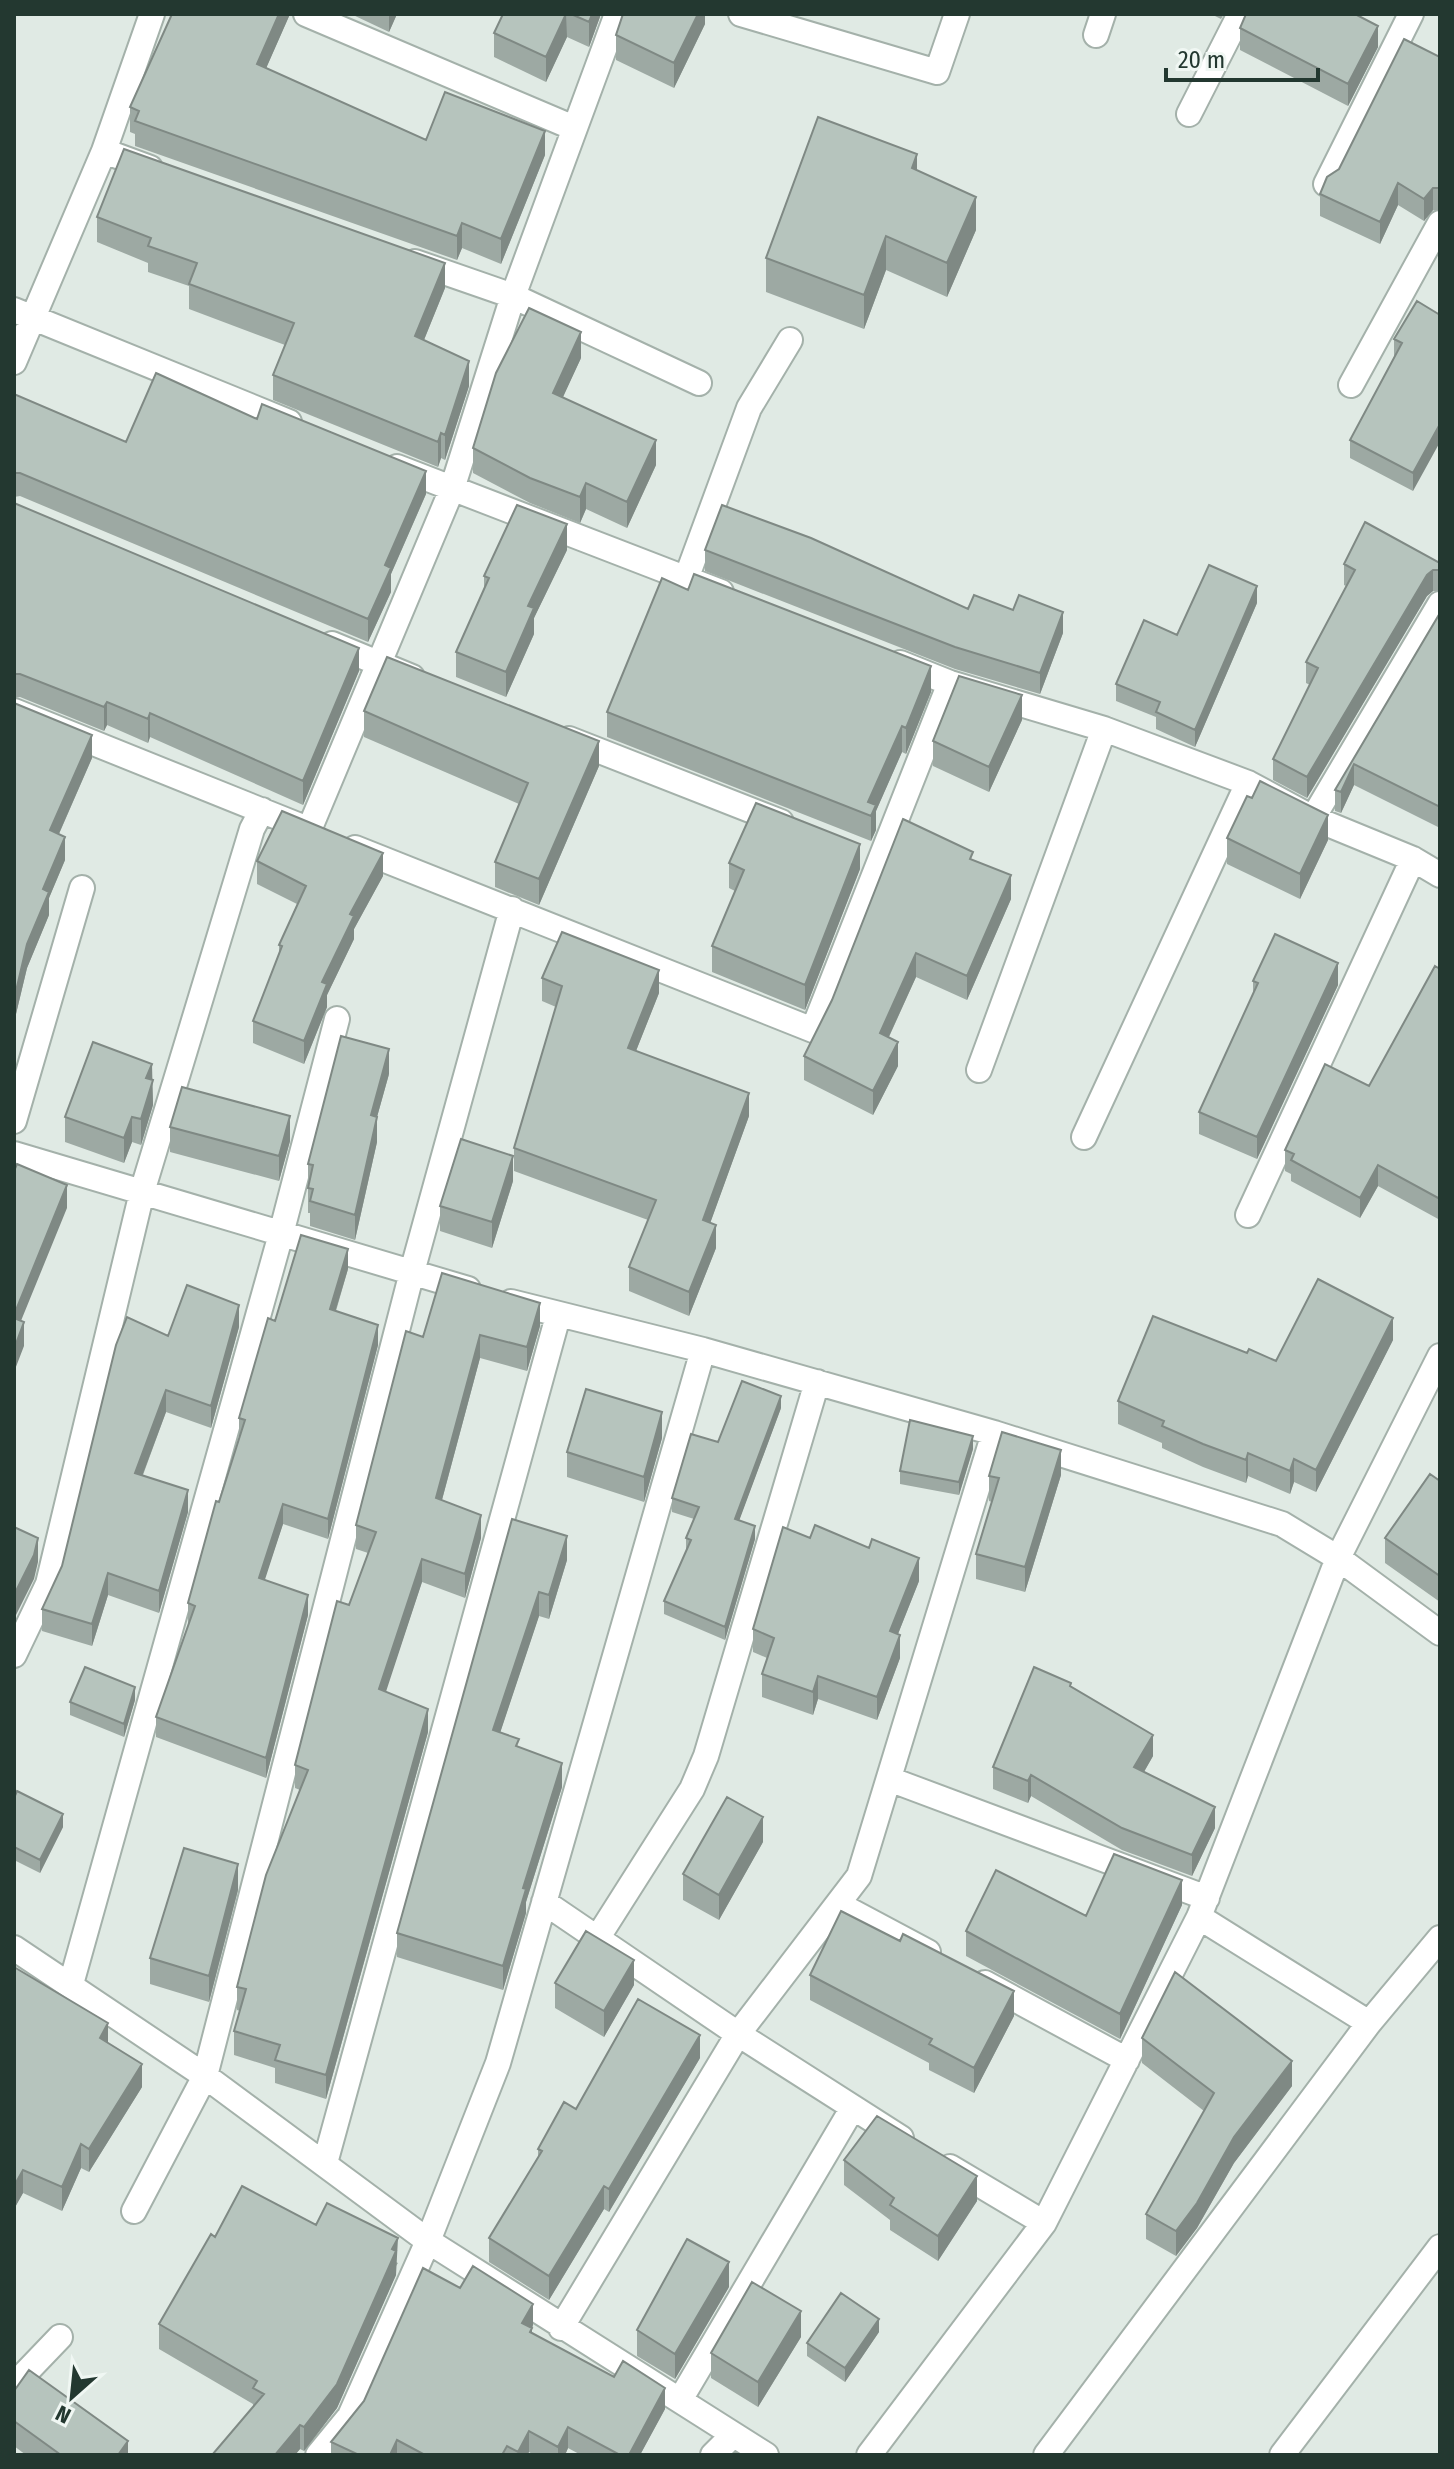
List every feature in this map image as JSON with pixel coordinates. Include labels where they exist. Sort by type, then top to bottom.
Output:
[{"type":"street","points":[[14,362],[24,314],[104,151],[152,14]]},
{"type":"street","points":[[306,14],[574,128]]},
{"type":"street","points":[[309,830],[376,662],[452,489],[513,296],[617,14]]},
{"type":"street","points":[[741,14],[937,72],[957,14]]},
{"type":"street","points":[[1189,114],[1240,14]]},
{"type":"street","points":[[1326,184],[1411,14]]},
{"type":"street","points":[[104,151],[177,177]]},
{"type":"street","points":[[1351,385],[1437,234]]},
{"type":"street","points":[[396,255],[513,296],[699,383]]},
{"type":"street","points":[[24,314],[308,430]]},
{"type":"street","points":[[686,579],[749,408],[790,340]]},
{"type":"street","points":[[380,460],[745,602]]},
{"type":"street","points":[[1313,818],[1440,604]]},
{"type":"street","points":[[304,632],[436,686]]},
{"type":"street","points":[[877,654],[950,683],[1104,729],[1248,783],[1313,818],[1413,859],[1440,875]]},
{"type":"street","points":[[14,711],[813,1030],[950,683]]},
{"type":"street","points":[[979,1070],[1104,729]]},
{"type":"street","points":[[554,733],[806,832]]},
{"type":"street","points":[[1084,1137],[1248,783]]},
{"type":"street","points":[[14,1655],[48,1584],[142,1192],[252,829],[262,810]]},
{"type":"street","points":[[850,850],[880,861]]},
{"type":"street","points":[[1248,1215],[1413,859]]},
{"type":"street","points":[[14,1121],[82,888]]},
{"type":"street","points":[[134,2211],[205,2076],[412,1272],[512,909]]},
{"type":"street","points":[[71,1984],[281,1234],[337,1019]]},
{"type":"street","points":[[14,1154],[558,1316],[703,1350],[994,1433],[1282,1524],[1338,1558],[1440,1633]]},
{"type":"street","points":[[325,2163],[558,1316]]},
{"type":"street","points":[[318,2455],[350,2416],[428,2241],[498,2063],[703,1350]]},
{"type":"street","points":[[869,2455],[1044,2223],[1203,1908],[1338,1558],[1439,1360]]},
{"type":"street","points":[[598,1937],[692,1789],[706,1756],[817,1382]]},
{"type":"street","points":[[561,2328],[738,2034],[859,1876],[994,1433]]},
{"type":"street","points":[[889,1779],[1203,1908],[1369,2023]]},
{"type":"street","points":[[544,1902],[852,2109],[1044,2223]]},
{"type":"street","points":[[838,1904],[1127,2060]]},
{"type":"street","points":[[1046,2455],[1369,2023],[1440,1938]]},
{"type":"street","points":[[14,1948],[205,2076],[428,2241],[766,2455]]},
{"type":"street","points":[[680,2400],[852,2109]]},
{"type":"street","points":[[1282,2455],[1440,2247]]},
{"type":"street","points":[[14,2385],[60,2337]]},
{"type":"street","points":[[713,2455],[733,2435]]},
{"type":"building","points":[[172,14],[279,14],[257,64],[426,140],[445,92],[545,131],[501,239],[462,223],[457,236],[135,121],[139,111],[130,107]]},
{"type":"building","points":[[503,14],[566,14],[546,57],[494,33]]},
{"type":"building","points":[[571,14],[592,14],[589,22]]},
{"type":"building","points":[[623,14],[698,14],[674,63],[616,35]]},
{"type":"building","points":[[1246,14],[1355,14],[1378,26],[1348,84],[1240,28]]},
{"type":"building","points":[[1404,39],[1440,57],[1440,188],[1433,188],[1424,199],[1398,183],[1380,222],[1320,194],[1327,177],[1339,169]]},
{"type":"building","points":[[818,117],[917,154],[912,168],[976,197],[947,263],[886,236],[864,295],[766,258]]},
{"type":"building","points":[[124,149],[445,263],[415,336],[469,361],[445,435],[441,433],[438,442],[273,375],[294,323],[189,284],[197,263],[148,246],[151,238],[97,217]]},
{"type":"building","points":[[1417,301],[1440,315],[1440,424],[1413,473],[1350,440],[1402,343],[1394,339]]},
{"type":"building","points":[[529,308],[581,332],[553,393],[656,440],[627,502],[586,483],[580,497],[530,478],[473,448],[496,373]]},
{"type":"building","points":[[156,373],[257,419],[262,404],[426,471],[385,565],[391,568],[368,619],[14,473],[14,394],[126,442]]},
{"type":"building","points":[[14,503],[359,648],[303,781],[150,713],[148,719],[107,702],[104,707],[14,674]]},
{"type":"building","points":[[517,505],[567,524],[528,606],[534,608],[506,672],[456,652],[489,578],[484,576]]},
{"type":"building","points":[[722,505],[811,538],[968,609],[974,595],[1013,610],[1019,595],[1063,612],[1040,673],[955,647],[705,550]]},
{"type":"building","points":[[1365,522],[1440,563],[1440,570],[1433,570],[1427,575],[1307,777],[1273,759],[1318,668],[1306,662],[1355,570],[1344,564]]},
{"type":"building","points":[[1209,565],[1257,586],[1195,730],[1156,712],[1160,702],[1116,684],[1144,620],[1177,635]]},
{"type":"building","points":[[694,574],[931,666],[906,728],[902,726],[868,802],[876,805],[871,816],[607,712],[662,578],[688,590]]},
{"type":"building","points":[[1440,613],[1440,807],[1354,764],[1341,792],[1335,790]]},
{"type":"building","points":[[387,657],[599,741],[539,879],[495,862],[528,783],[364,711]]},
{"type":"building","points":[[959,676],[1022,695],[989,767],[933,741]]},
{"type":"building","points":[[14,703],[92,735],[50,830],[65,837],[43,889],[49,892],[27,944],[16,991],[14,990]]},
{"type":"building","points":[[1260,781],[1328,815],[1300,874],[1227,838],[1247,796],[1252,798]]},
{"type":"building","points":[[756,803],[860,844],[805,985],[712,946],[744,870],[729,863]]},
{"type":"building","points":[[282,811],[383,853],[350,914],[354,916],[322,982],[327,984],[304,1041],[253,1021],[282,946],[279,945],[306,886],[257,861]]},
{"type":"building","points":[[903,819],[973,852],[970,859],[1011,875],[967,976],[916,953],[880,1033],[898,1042],[873,1091],[804,1056],[832,1000]]},
{"type":"building","points":[[562,932],[659,970],[628,1048],[749,1093],[703,1220],[716,1225],[689,1292],[629,1267],[656,1200],[514,1148],[562,986],[542,978]]},
{"type":"building","points":[[1275,934],[1338,963],[1257,1137],[1199,1112],[1258,983],[1253,981]]},
{"type":"building","points":[[1435,966],[1440,969],[1440,1199],[1378,1165],[1360,1198],[1291,1160],[1294,1154],[1285,1150],[1325,1064],[1369,1086]]},
{"type":"building","points":[[341,1036],[389,1049],[371,1115],[377,1117],[355,1215],[310,1201],[313,1189],[308,1188],[313,1165],[308,1164]]},
{"type":"building","points":[[93,1042],[152,1064],[146,1078],[153,1080],[141,1119],[132,1117],[124,1138],[65,1117]]},
{"type":"building","points":[[182,1087],[290,1116],[279,1156],[170,1127]]},
{"type":"building","points":[[461,1139],[513,1156],[492,1222],[440,1206]]},
{"type":"building","points":[[17,1164],[67,1185],[14,1315],[14,1171]]},
{"type":"building","points":[[301,1235],[348,1249],[330,1309],[378,1325],[328,1519],[283,1504],[259,1578],[308,1595],[266,1758],[156,1717],[195,1606],[188,1603],[216,1501],[219,1502],[245,1420],[239,1418],[268,1318],[275,1321]]},
{"type":"building","points":[[442,1273],[540,1303],[527,1347],[480,1335],[436,1498],[481,1515],[465,1574],[422,1559],[379,1689],[428,1709],[326,2075],[275,2060],[280,2045],[234,2031],[246,1989],[237,1987],[266,1875],[308,1770],[295,1765],[337,1601],[349,1605],[376,1532],[356,1525],[406,1331],[423,1337]]},
{"type":"building","points":[[1318,1279],[1393,1318],[1316,1470],[1294,1459],[1290,1471],[1248,1453],[1246,1460],[1162,1426],[1164,1421],[1118,1401],[1153,1316],[1247,1353],[1249,1349],[1276,1361]]},
{"type":"building","points":[[187,1285],[239,1305],[211,1406],[166,1390],[135,1473],[188,1490],[159,1591],[108,1573],[92,1624],[42,1609],[62,1566],[116,1345],[127,1317],[168,1336]]},
{"type":"building","points":[[14,1318],[24,1322],[14,1349]]},
{"type":"building","points":[[742,1381],[781,1396],[735,1519],[755,1526],[725,1627],[664,1601],[691,1540],[686,1538],[699,1507],[672,1498],[691,1434],[718,1442]]},
{"type":"building","points":[[586,1389],[662,1412],[644,1477],[567,1452]]},
{"type":"building","points":[[910,1420],[973,1436],[959,1482],[900,1471]]},
{"type":"building","points":[[1002,1432],[1061,1450],[1025,1567],[976,1554],[999,1478],[989,1476]]},
{"type":"building","points":[[1430,1474],[1440,1481],[1440,1576],[1385,1538]]},
{"type":"building","points":[[512,1519],[567,1536],[549,1595],[539,1592],[493,1730],[519,1739],[516,1746],[562,1763],[523,1888],[526,1889],[503,1966],[397,1933]]},
{"type":"building","points":[[815,1525],[869,1548],[872,1539],[919,1558],[890,1631],[900,1635],[877,1697],[818,1676],[813,1692],[762,1674],[774,1638],[753,1629],[783,1527],[810,1538]]},
{"type":"building","points":[[14,1527],[38,1538],[34,1555],[14,1595]]},
{"type":"building","points":[[85,1667],[135,1687],[124,1724],[70,1702]]},
{"type":"building","points":[[1034,1667],[1071,1683],[1070,1686],[1153,1735],[1134,1767],[1215,1807],[1192,1855],[1122,1828],[1031,1775],[1028,1781],[993,1767]]},
{"type":"building","points":[[17,1791],[63,1814],[40,1860],[14,1847],[14,1798]]},
{"type":"building","points":[[727,1797],[763,1817],[719,1895],[683,1874]]},
{"type":"building","points":[[184,1848],[238,1864],[209,1976],[150,1958]]},
{"type":"building","points":[[1114,1854],[1182,1880],[1120,2014],[966,1931],[996,1870],[1086,1916]]},
{"type":"building","points":[[841,1911],[900,1941],[903,1934],[1014,1991],[974,2068],[929,2044],[932,2039],[810,1975]]},
{"type":"building","points":[[586,1931],[634,1960],[604,2011],[555,1983]]},
{"type":"building","points":[[14,1967],[108,2023],[100,2038],[142,2064],[89,2149],[81,2144],[62,2187],[23,2170],[14,2186]]},
{"type":"building","points":[[1175,1972],[1292,2061],[1234,2137],[1197,2203],[1176,2231],[1146,2214],[1214,2093],[1142,2038]]},
{"type":"building","points":[[638,1999],[700,2035],[609,2189],[604,2186],[549,2276],[489,2238],[542,2151],[538,2149],[564,2102],[576,2109]]},
{"type":"building","points":[[877,2116],[977,2176],[938,2236],[890,2205],[894,2198],[844,2160]]},
{"type":"building","points":[[242,2186],[316,2225],[327,2203],[398,2238],[392,2249],[396,2251],[337,2384],[304,2427],[300,2425],[275,2455],[212,2455],[264,2394],[253,2388],[257,2381],[159,2324],[211,2234],[215,2237]]},
{"type":"building","points":[[687,2239],[729,2262],[675,2354],[637,2330]]},
{"type":"building","points":[[473,2266],[533,2304],[522,2323],[532,2328],[530,2332],[614,2377],[623,2361],[665,2388],[629,2455],[620,2455],[568,2427],[558,2447],[529,2431],[518,2452],[507,2446],[502,2455],[425,2455],[397,2440],[390,2455],[359,2455],[331,2442],[364,2401],[423,2268],[460,2288]]},
{"type":"building","points":[[752,2282],[801,2311],[758,2382],[711,2353]]},
{"type":"building","points":[[841,2293],[879,2319],[845,2368],[807,2343]]},
{"type":"building","points":[[29,2370],[128,2441],[118,2455],[61,2455],[14,2421],[14,2391]]}]
